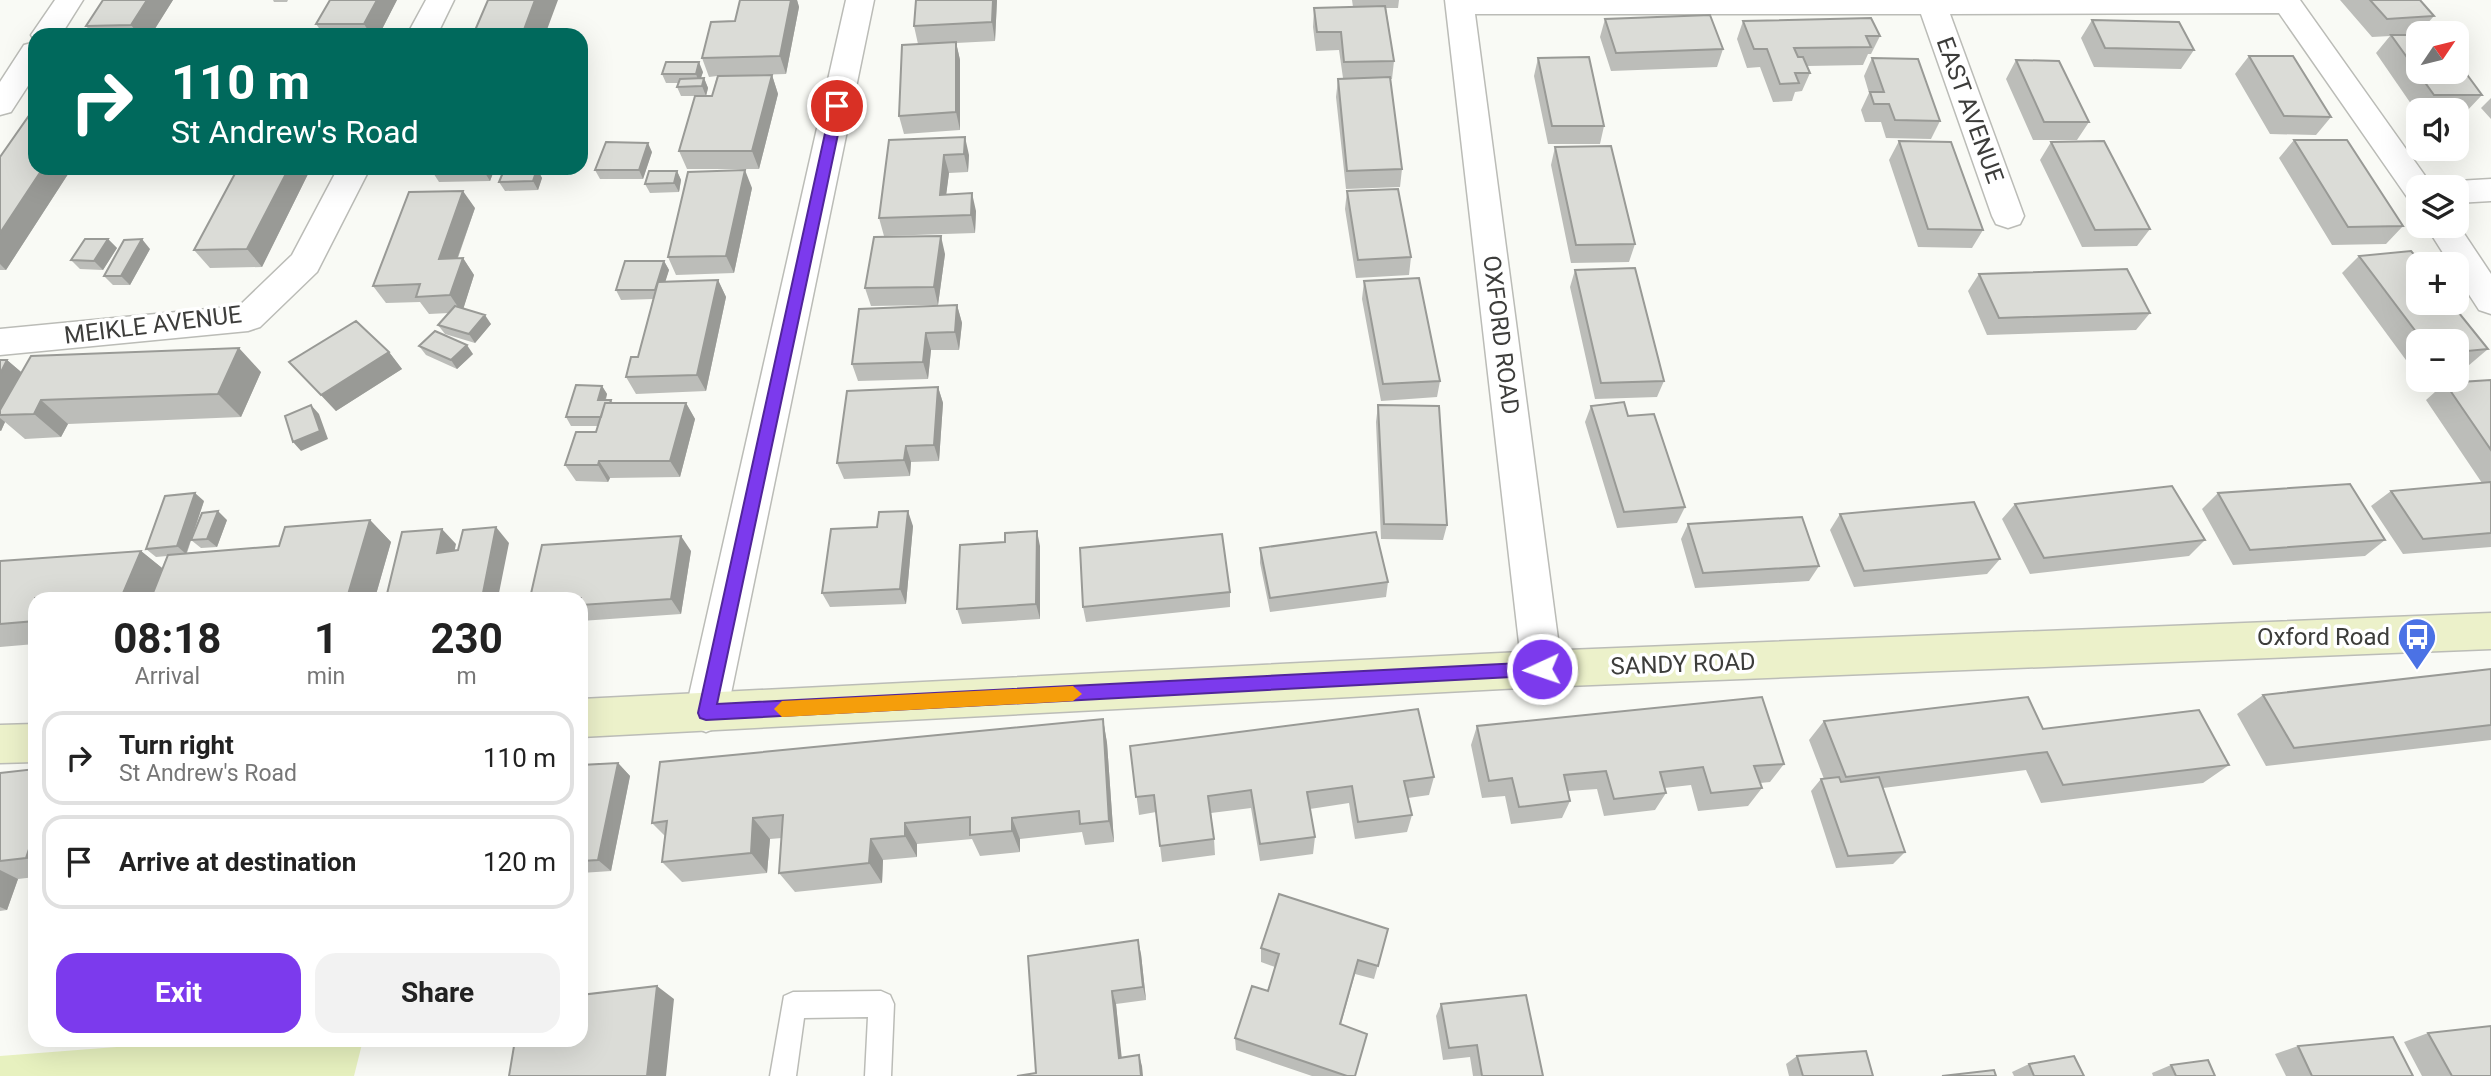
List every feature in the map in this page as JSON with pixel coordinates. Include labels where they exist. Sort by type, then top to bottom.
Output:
[{"type":"main road","name":"SANDY ROAD","points":[[588,718],[1542,669],[2491,631]]},
{"type":"main road","points":[[0,744],[28,743]]},
{"type":"street","points":[[51,28],[69,0]]},
{"type":"street","points":[[426,28],[440,0]]},
{"type":"street","points":[[706,713],[860,0]]},
{"type":"street","name":"EAST AVENUE","points":[[1932,2],[2008,216]]},
{"type":"street","points":[[1460,3],[2286,2],[2408,175]]},
{"type":"street","name":"OXFORD ROAD","points":[[1460,3],[1542,669]]},
{"type":"street","points":[[0,105],[28,63]]},
{"type":"street","name":"MEIKLE AVENUE","points":[[0,342],[248,318],[306,263],[350,175]]},
{"type":"street","points":[[2469,191],[2491,190]]},
{"type":"street","points":[[2450,238],[2491,301]]},
{"type":"lane","points":[[783,1076],[793,1005],[881,1004],[878,1076]]},
{"type":"green space","points":[[116,1047],[361,1047],[354,1076],[0,1076],[0,1056]]},
{"type":"building","points":[[103,0],[147,0],[131,25],[86,26]]},
{"type":"building","points":[[330,0],[377,0],[364,24],[316,24]]},
{"type":"building","points":[[488,0],[535,0],[525,28],[476,28]]},
{"type":"building","points":[[740,0],[791,0],[780,56],[702,58],[711,22],[735,21]]},
{"type":"building","points":[[916,0],[993,0],[992,22],[914,26]]},
{"type":"building","points":[[2370,0],[2420,0],[2434,16],[2387,19]]},
{"type":"building","points":[[1385,6],[1394,61],[1344,62],[1341,32],[1317,32],[1314,8]]},
{"type":"building","points":[[1710,15],[1723,49],[1616,53],[1605,19]]},
{"type":"building","points":[[1871,18],[1880,36],[1866,36],[1871,47],[1794,48],[1798,57],[1803,57],[1810,73],[1795,73],[1799,83],[1780,84],[1767,49],[1754,49],[1743,21]]},
{"type":"building","points":[[2092,20],[2179,22],[2194,50],[2105,48]]},
{"type":"building","points":[[2391,35],[2406,35],[2406,56]]},
{"type":"building","points":[[956,42],[956,112],[899,116],[902,45]]},
{"type":"building","points":[[2249,56],[2293,56],[2331,117],[2284,116]]},
{"type":"building","points":[[1589,57],[1604,126],[1552,126],[1538,58]]},
{"type":"building","points":[[1872,58],[1918,59],[1940,121],[1895,120],[1889,104],[1874,104],[1870,92],[1884,92]]},
{"type":"building","points":[[2016,60],[2059,61],[2089,122],[2044,122]]},
{"type":"building","points":[[666,62],[699,62],[696,74],[662,74]]},
{"type":"building","points":[[772,75],[752,151],[679,151],[695,96],[712,96],[718,76]]},
{"type":"building","points":[[1390,77],[1402,169],[1347,171],[1338,79]]},
{"type":"building","points":[[2469,77],[2482,95],[2434,95],[2426,84],[2469,84]]},
{"type":"building","points":[[704,78],[702,86],[677,87],[680,79]]},
{"type":"building","points":[[28,117],[28,175],[38,175],[0,233],[0,157]]},
{"type":"building","points":[[965,137],[964,154],[944,155],[940,195],[972,193],[971,215],[879,218],[889,140]]},
{"type":"building","points":[[2294,140],[2347,140],[2403,226],[2348,227]]},
{"type":"building","points":[[1899,141],[1951,142],[1983,230],[1928,229]]},
{"type":"building","points":[[2104,141],[2150,229],[2095,230],[2051,142]]},
{"type":"building","points":[[606,142],[648,143],[639,170],[595,170]]},
{"type":"building","points":[[1611,146],[1635,244],[1576,245],[1555,147]]},
{"type":"building","points":[[745,170],[726,256],[668,257],[688,172]]},
{"type":"building","points":[[649,171],[677,171],[674,183],[645,184]]},
{"type":"building","points":[[234,175],[285,175],[247,249],[194,250]]},
{"type":"building","points":[[502,175],[535,175],[533,181],[499,182]]},
{"type":"building","points":[[1398,189],[1411,257],[1358,260],[1347,191]]},
{"type":"building","points":[[463,191],[439,259],[463,258],[450,295],[416,297],[420,284],[373,286],[409,192]]},
{"type":"building","points":[[941,236],[934,287],[865,288],[874,237]]},
{"type":"building","points":[[85,239],[108,239],[94,261],[71,260]]},
{"type":"building","points":[[142,239],[121,276],[104,276],[124,240]]},
{"type":"building","points":[[2411,251],[2406,252],[2406,315],[2461,315],[2488,349],[2469,351],[2469,329],[2414,329],[2359,256]]},
{"type":"building","points":[[625,261],[664,261],[655,290],[616,290]]},
{"type":"building","points":[[1635,268],[1664,381],[1601,383],[1575,270]]},
{"type":"building","points":[[2127,269],[2150,313],[1999,318],[1979,274]]},
{"type":"building","points":[[1419,278],[1440,381],[1383,384],[1364,281]]},
{"type":"building","points":[[718,280],[697,375],[626,377],[631,357],[638,357],[658,282]]},
{"type":"building","points":[[957,305],[955,332],[926,333],[923,362],[852,364],[859,309]]},
{"type":"building","points":[[455,306],[485,315],[469,334],[438,325]]},
{"type":"building","points":[[356,321],[389,352],[321,395],[289,362]]},
{"type":"building","points":[[435,331],[467,345],[451,360],[419,346]]},
{"type":"building","points":[[239,348],[218,394],[41,400],[34,414],[0,415],[0,410],[31,356]]},
{"type":"building","points":[[0,360],[7,360],[0,374]]},
{"type":"building","points":[[2491,380],[2491,450],[2451,392],[2469,392],[2469,381]]},
{"type":"building","points":[[576,385],[602,386],[598,400],[611,400],[610,403],[605,403],[601,417],[566,417]]},
{"type":"building","points":[[938,387],[934,445],[906,446],[904,460],[837,463],[847,391]]},
{"type":"building","points":[[1624,402],[1628,416],[1654,414],[1685,507],[1624,512],[1591,406]]},
{"type":"building","points":[[605,403],[686,403],[670,461],[599,461],[598,465],[565,465],[576,432],[596,432]]},
{"type":"building","points":[[311,405],[320,431],[293,442],[285,416]]},
{"type":"building","points":[[1378,405],[1439,406],[1447,525],[1384,524]]},
{"type":"building","points":[[2491,482],[2491,533],[2423,539],[2391,491]]},
{"type":"building","points":[[2350,484],[2385,540],[2250,550],[2218,493]]},
{"type":"building","points":[[2172,486],[2205,540],[2044,558],[2015,504]]},
{"type":"building","points":[[195,493],[177,546],[146,549],[165,496]]},
{"type":"building","points":[[1974,502],[2000,559],[1864,571],[1840,514]]},
{"type":"building","points":[[218,511],[207,539],[191,540],[202,513]]},
{"type":"building","points":[[908,511],[900,589],[822,593],[831,529],[877,527],[879,512]]},
{"type":"building","points":[[1802,517],[1819,566],[1703,573],[1688,524]]},
{"type":"building","points":[[370,520],[349,592],[153,592],[168,555],[279,546],[285,527]]},
{"type":"building","points":[[496,527],[483,592],[387,592],[402,532],[442,529],[437,553],[458,550],[463,530]]},
{"type":"building","points":[[1037,531],[1036,604],[957,609],[960,545],[1005,542],[1005,533]]},
{"type":"building","points":[[1376,532],[1388,582],[1270,598],[1260,548]]},
{"type":"building","points":[[1222,534],[1230,592],[1083,607],[1080,548]]},
{"type":"building","points":[[681,536],[671,599],[588,605],[588,592],[531,592],[542,545]]},
{"type":"building","points":[[141,551],[124,592],[28,592],[28,622],[0,624],[0,561]]},
{"type":"building","points":[[2491,669],[2491,725],[2294,748],[2263,695]]},
{"type":"building","points":[[1762,697],[1784,764],[1754,766],[1762,788],[1711,793],[1703,767],[1660,772],[1666,793],[1614,799],[1606,771],[1564,775],[1570,801],[1519,807],[1512,778],[1489,781],[1477,726]]},
{"type":"building","points":[[2028,697],[2043,729],[2199,710],[2229,765],[2063,785],[2047,752],[1846,777],[1824,721]]},
{"type":"building","points":[[1418,709],[1434,777],[1404,781],[1412,815],[1358,822],[1352,786],[1307,792],[1315,837],[1260,844],[1251,790],[1208,796],[1214,839],[1160,846],[1154,795],[1136,797],[1130,746]]},
{"type":"building","points":[[1103,719],[1109,821],[1080,824],[1079,811],[1012,818],[1012,831],[970,835],[970,817],[905,823],[905,836],[871,839],[869,863],[779,873],[783,815],[753,818],[751,853],[662,862],[667,821],[652,823],[660,762]]},
{"type":"building","points":[[618,763],[598,860],[588,861],[588,765]]},
{"type":"building","points":[[28,770],[26,858],[0,861],[0,773]]},
{"type":"building","points":[[1839,777],[1841,782],[1879,777],[1905,852],[1848,856],[1821,779]]},
{"type":"building","points":[[1279,894],[1388,929],[1378,966],[1358,960],[1340,1024],[1367,1034],[1355,1076],[1347,1076],[1235,1038],[1252,986],[1268,991],[1279,954],[1261,948]]},
{"type":"building","points":[[1138,940],[1143,987],[1112,991],[1119,1058],[1139,1055],[1141,1076],[1017,1076],[1036,1073],[1028,956]]},
{"type":"building","points":[[657,986],[647,1076],[509,1076],[514,1047],[588,1047],[588,994]]},
{"type":"building","points":[[1526,995],[1543,1076],[1482,1076],[1477,1045],[1449,1048],[1441,1004]]},
{"type":"building","points":[[2491,1026],[2491,1076],[2452,1076],[2428,1033]]},
{"type":"building","points":[[2393,1037],[2413,1076],[2312,1076],[2298,1046]]},
{"type":"building","points":[[1866,1051],[1873,1076],[1803,1076],[1797,1056]]},
{"type":"building","points":[[2074,1056],[2084,1076],[2034,1076],[2029,1064]]},
{"type":"building","points":[[2208,1060],[2215,1076],[2176,1076],[2171,1065]]},
{"type":"building","points":[[1994,1070],[1996,1076],[1942,1076]]},
{"type":"slow traffic","points":[[782,709],[1073,694]]},
{"type":"place","name":"Oxford Road","points":[[2417,671]]},
{"type":"route","points":[[837,106],[706,713],[1542,669]]}]
